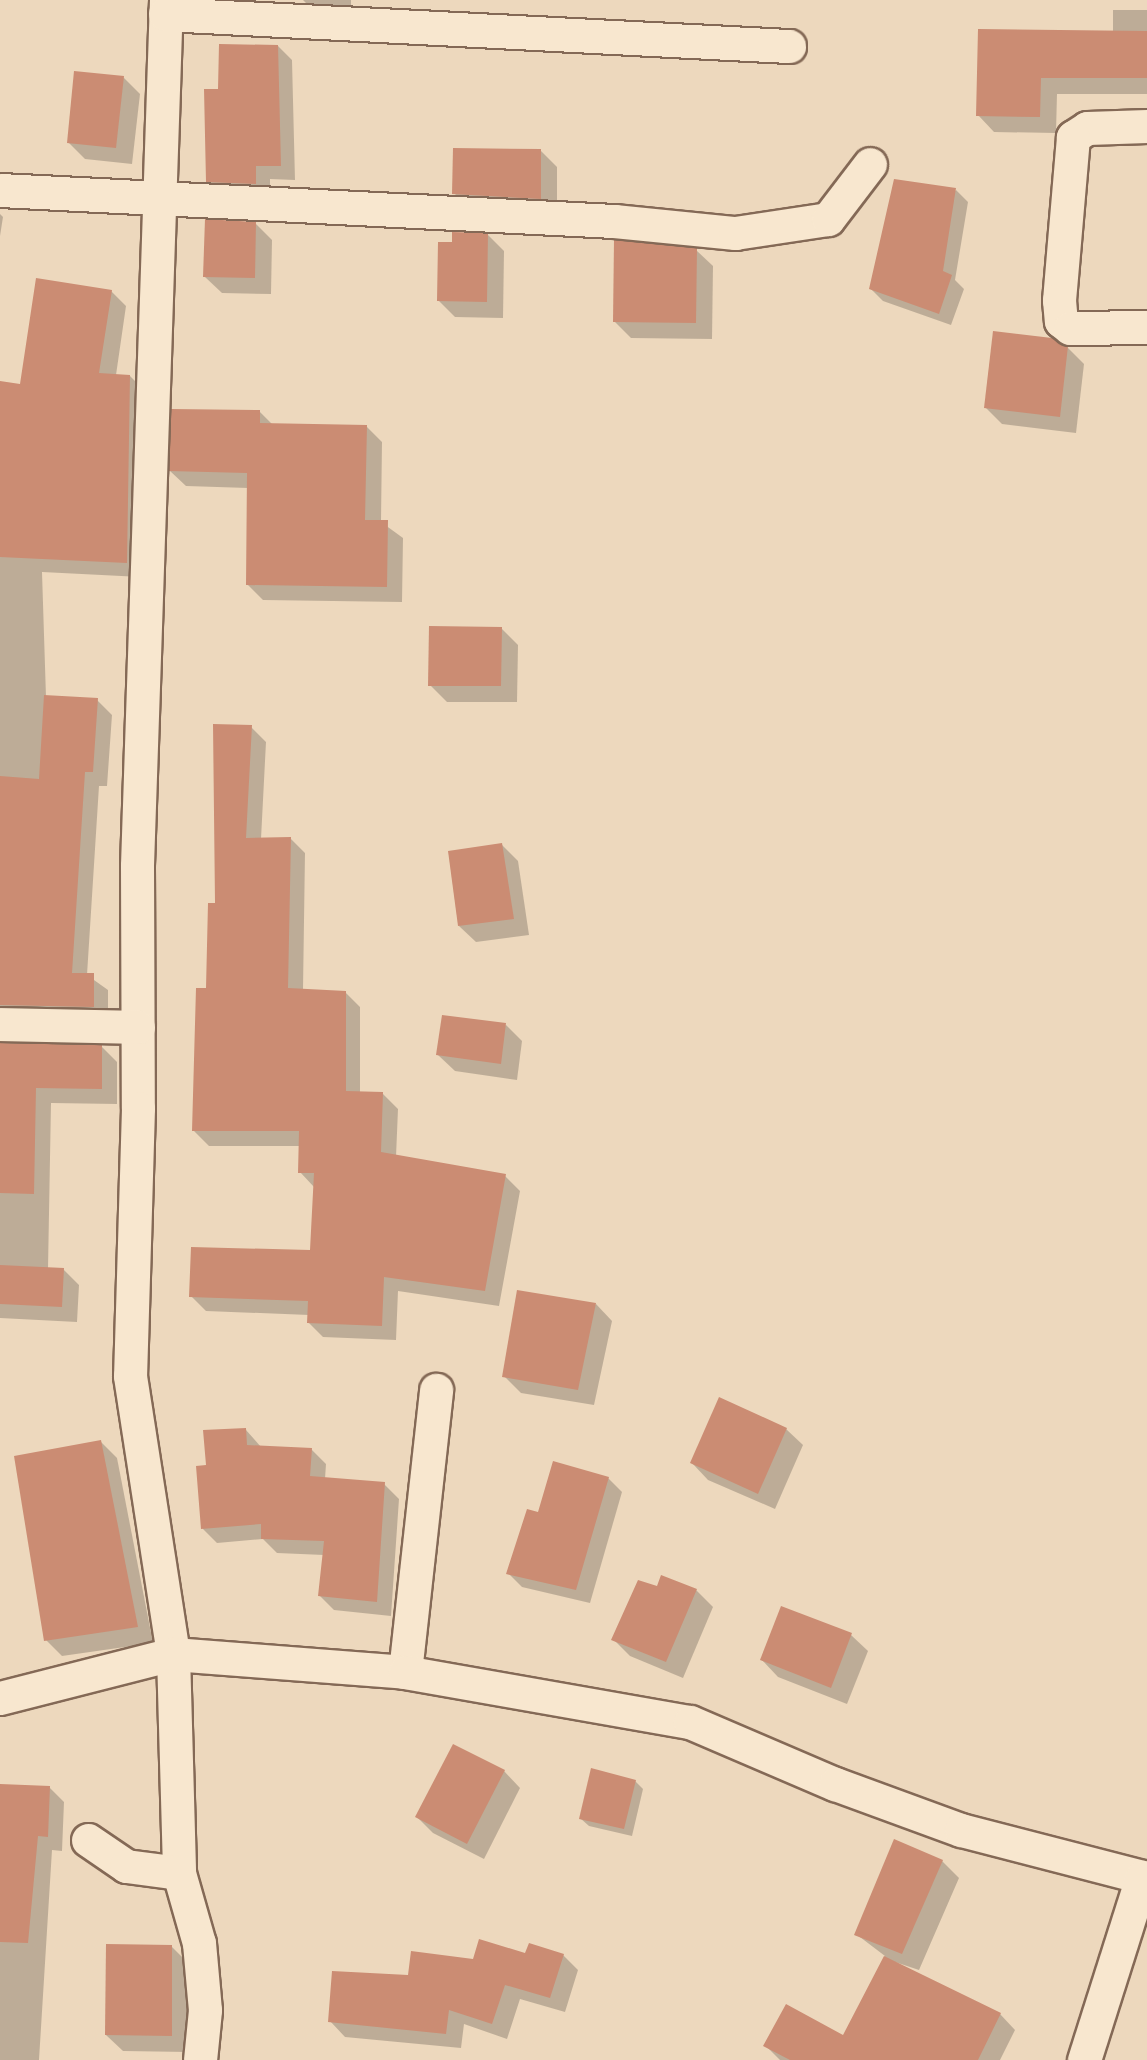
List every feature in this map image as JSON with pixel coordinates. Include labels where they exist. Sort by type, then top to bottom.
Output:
[{"type":"street","points":[[200,2060],[205,2010],[199,1943],[179,1873],[173,1654],[130,1376],[138,1027],[137,866],[161,196],[165,7],[789,46]]},
{"type":"street","points":[[1147,126],[1087,128],[1073,138],[1059,300],[1060,321],[1070,328],[1147,327]]},
{"type":"street","points":[[0,190],[161,196],[735,233],[828,219],[870,165]]},
{"type":"street","points":[[0,1024],[138,1027]]},
{"type":"street","points":[[405,1672],[436,1390]]},
{"type":"street","points":[[0,1698],[173,1654],[405,1672],[690,1722],[835,1784],[961,1830],[1145,1878],[1084,2060]]},
{"type":"street","points":[[88,1840],[126,1866],[179,1873]]},
{"type":"building","points":[[978,29],[1147,31],[1147,78],[1041,78],[1040,117],[976,116]]},
{"type":"building","points":[[219,44],[278,45],[281,166],[256,166],[256,184],[206,182],[204,89],[218,89]]},
{"type":"building","points":[[74,71],[124,76],[116,148],[67,143]]},
{"type":"building","points":[[453,148],[541,149],[541,199],[452,194]]},
{"type":"building","points":[[894,179],[956,188],[943,271],[952,275],[939,314],[869,289]]},
{"type":"building","points":[[205,219],[256,222],[255,278],[203,277]]},
{"type":"building","points":[[452,232],[488,233],[487,302],[437,301],[438,242],[452,242]]},
{"type":"building","points":[[614,240],[697,248],[696,323],[613,322]]},
{"type":"building","points":[[36,278],[112,290],[99,373],[130,375],[127,563],[0,557],[0,381],[20,384]]},
{"type":"building","points":[[993,331],[1052,338],[1068,346],[1060,417],[984,408]]},
{"type":"building","points":[[171,409],[260,410],[260,423],[367,425],[365,520],[388,520],[387,587],[246,585],[247,473],[169,471]]},
{"type":"building","points":[[429,626],[502,627],[501,686],[428,686]]},
{"type":"building","points":[[44,695],[98,698],[93,772],[85,772],[72,973],[94,973],[94,1007],[0,1005],[0,776],[39,779]]},
{"type":"building","points":[[213,724],[252,725],[246,838],[291,837],[288,988],[346,991],[346,1091],[383,1092],[381,1152],[506,1174],[485,1291],[384,1277],[382,1326],[307,1323],[308,1301],[189,1297],[191,1247],[310,1250],[314,1173],[298,1173],[299,1131],[192,1131],[196,988],[206,988],[208,903],[215,903]]},
{"type":"building","points":[[502,843],[514,919],[458,926],[448,851]]},
{"type":"building","points":[[442,1015],[506,1023],[501,1064],[436,1055]]},
{"type":"building","points":[[0,1043],[102,1045],[102,1089],[36,1088],[34,1194],[0,1193]]},
{"type":"building","points":[[0,1265],[64,1268],[62,1307],[0,1304]]},
{"type":"building","points":[[517,1290],[596,1303],[578,1390],[502,1377]]},
{"type":"building","points":[[719,1397],[787,1428],[758,1494],[690,1463]]},
{"type":"building","points":[[246,1428],[247,1445],[312,1448],[310,1476],[385,1482],[377,1602],[318,1596],[324,1541],[261,1539],[261,1524],[201,1529],[196,1466],[206,1465],[203,1430]]},
{"type":"building","points":[[101,1440],[138,1627],[44,1641],[14,1456]]},
{"type":"building","points":[[553,1461],[609,1477],[576,1590],[506,1574],[527,1509],[538,1512]]},
{"type":"building","points":[[661,1575],[697,1589],[666,1662],[611,1640],[638,1580],[657,1586]]},
{"type":"building","points":[[781,1606],[852,1633],[831,1688],[760,1660]]},
{"type":"building","points":[[453,1744],[505,1770],[467,1844],[415,1817]]},
{"type":"building","points":[[591,1768],[636,1780],[624,1829],[579,1819]]},
{"type":"building","points":[[0,1784],[50,1786],[48,1837],[38,1836],[28,1943],[0,1942]]},
{"type":"building","points":[[894,1839],[943,1860],[902,1954],[854,1935]]},
{"type":"building","points":[[479,1939],[525,1953],[529,1943],[564,1954],[550,1998],[505,1985],[492,2024],[449,2010],[446,2034],[328,2022],[332,1971],[408,1975],[411,1951],[473,1959]]},
{"type":"building","points":[[106,1944],[172,1945],[172,2036],[105,2035]]},
{"type":"building","points":[[884,1956],[1001,2013],[978,2060],[790,2060],[763,2046],[786,2004],[843,2035]]}]
